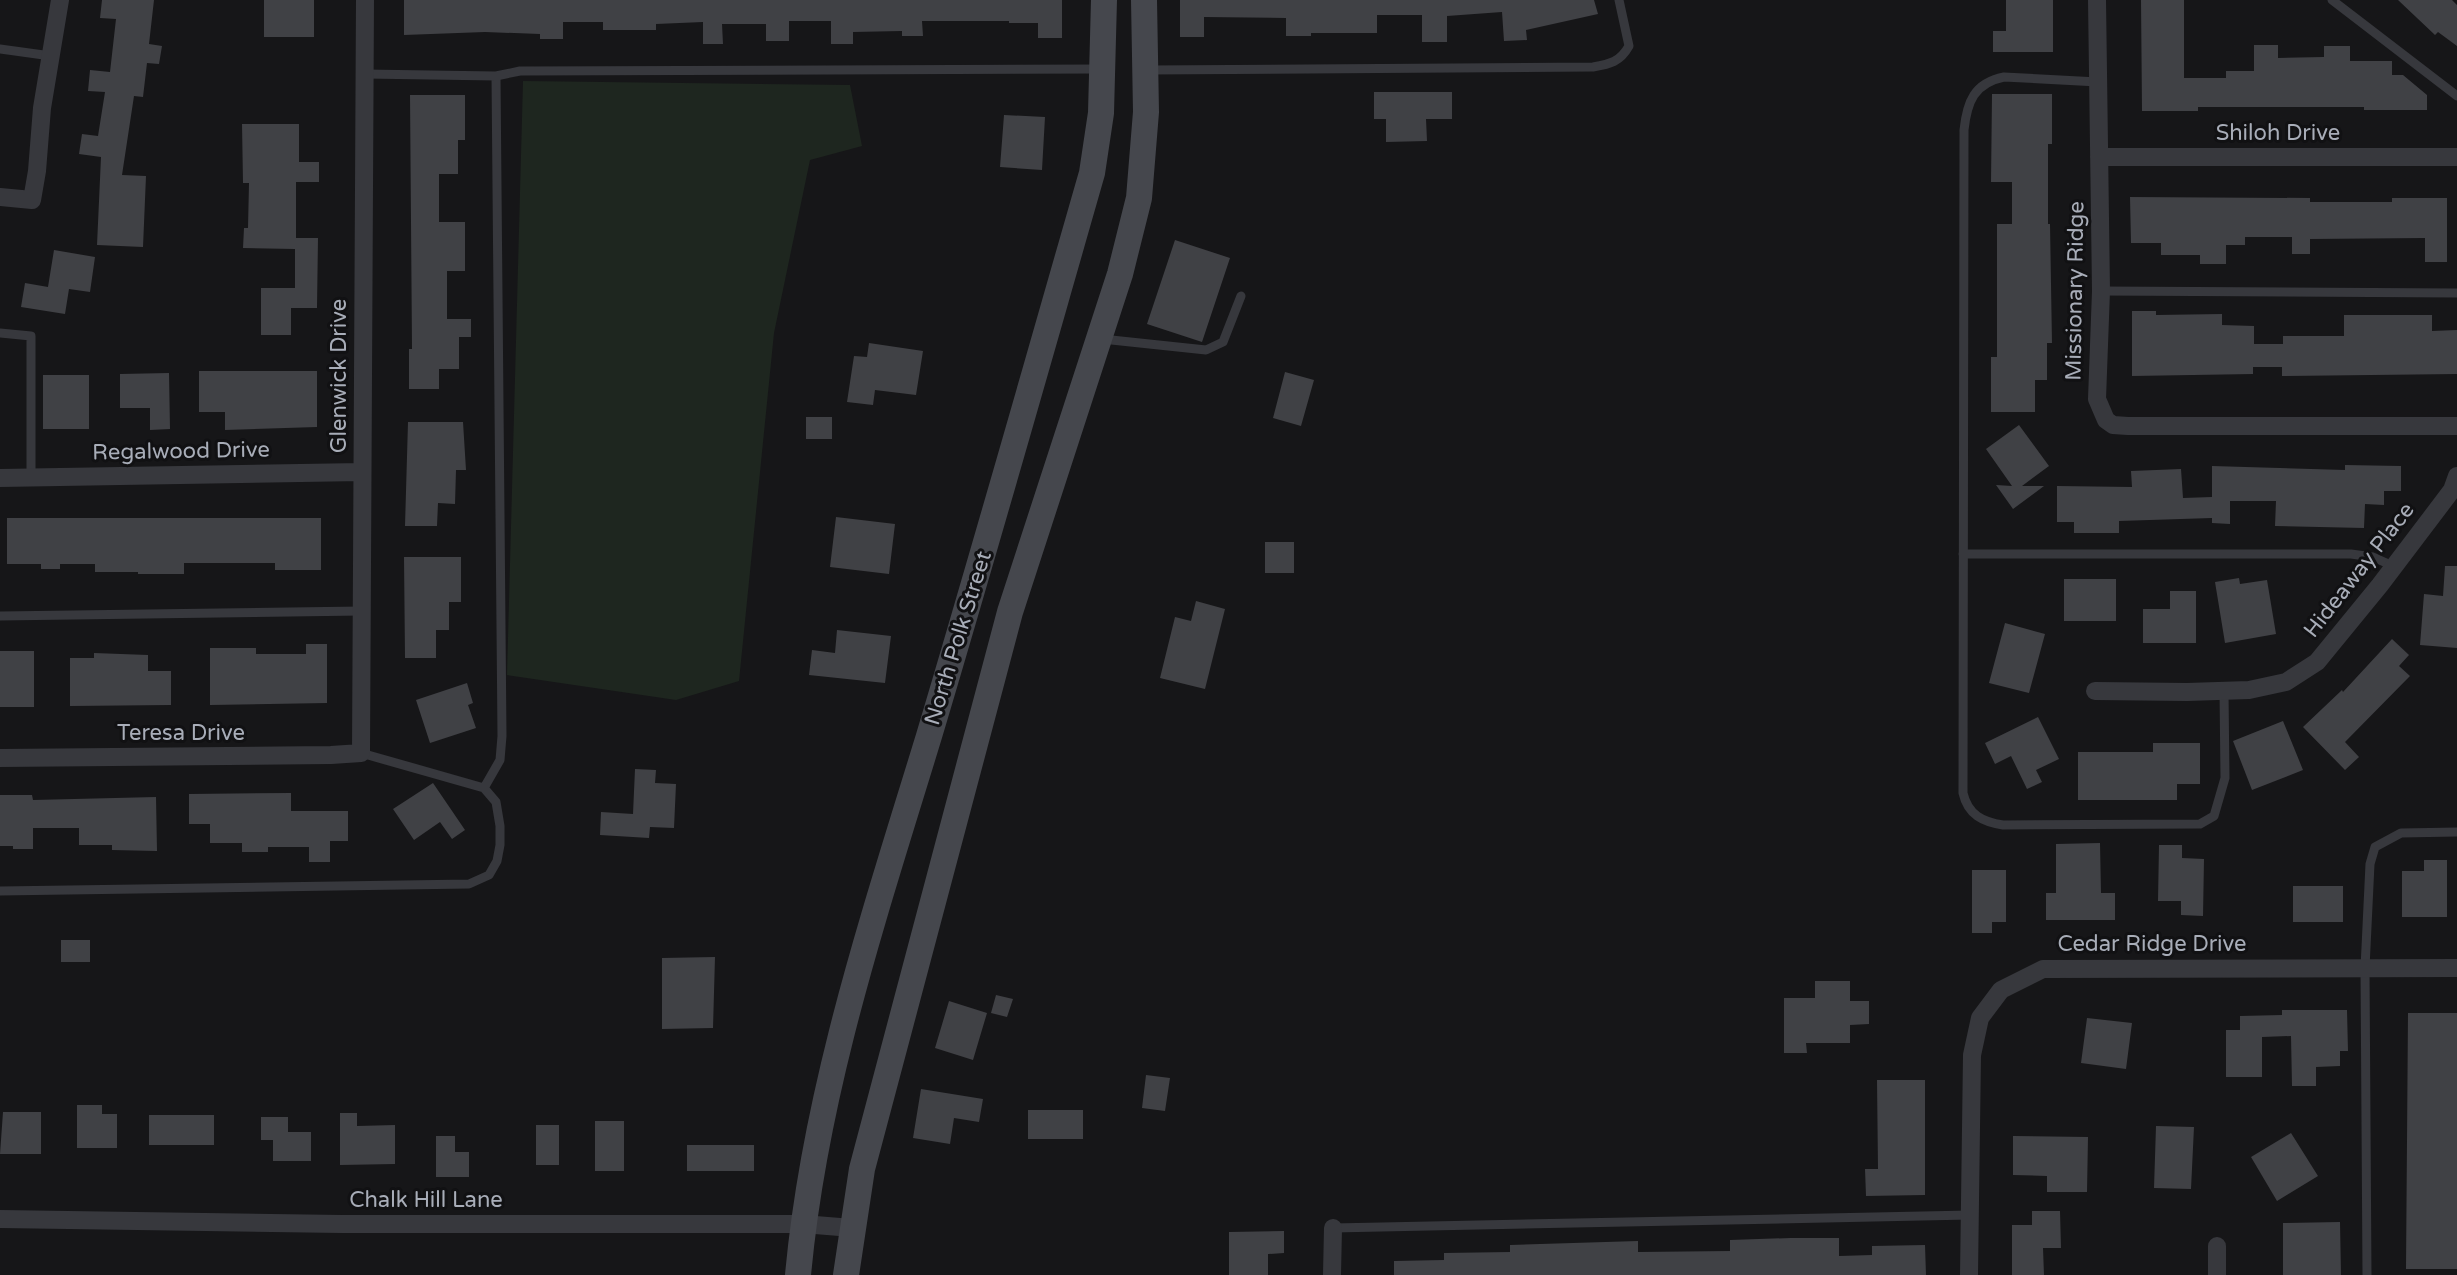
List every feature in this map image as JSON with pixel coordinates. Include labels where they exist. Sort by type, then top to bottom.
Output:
[{"type":"main road","name":"North Polk Street","points":[[798,1275],[816,1149],[849,1000],[969,601],[1092,173],[1101,113],[1104,0]]},
{"type":"main road","name":"North Polk Street","points":[[846,1275],[862,1169],[1010,612],[1120,274],[1139,198],[1146,112],[1144,0]]},
{"type":"main road","points":[[969,601],[1010,612]]},
{"type":"street","points":[[0,197],[32,200],[42,108],[60,0]]},
{"type":"street","name":"Glenwick Drive","points":[[361,753],[365,0]]},
{"type":"street","name":"Missionary Ridge","points":[[2097,0],[2101,291],[2097,399],[2101,413],[2113,425],[2457,426]]},
{"type":"street","name":"Shiloh Drive","points":[[2099,157],[2457,157]]},
{"type":"street","name":"Regalwood Drive","points":[[0,478],[362,472]]},
{"type":"street","name":"Hideaway Place","points":[[2095,691],[2249,690],[2286,682],[2317,662],[2452,490],[2457,476]]},
{"type":"street","name":"Teresa Drive","points":[[0,758],[361,753]]},
{"type":"street","name":"Cedar Ridge Drive","points":[[1969,1275],[1972,1055],[1980,1018],[2001,990],[2043,969],[2457,968]]},
{"type":"street","name":"Chalk Hill Lane","points":[[0,1219],[342,1224],[803,1224],[852,1228]]},
{"type":"street","points":[[1332,1275],[1333,1228]]},
{"type":"street","points":[[2217,1246],[2217,1275]]},
{"type":"lane","points":[[1146,70],[1593,67],[1610,64],[1623,57],[1629,46],[1619,0]]},
{"type":"lane","points":[[2332,0],[2457,96]]},
{"type":"lane","points":[[0,49],[51,56]]},
{"type":"lane","points":[[365,74],[496,76],[520,71],[1103,69]]},
{"type":"lane","points":[[484,788],[500,760],[502,736],[496,76]]},
{"type":"lane","points":[[2098,82],[2004,77],[1994,79],[1971,96],[1967,108],[1964,130],[1963,793],[1971,812],[1980,819],[2003,825],[2200,824],[2214,816],[2225,778],[2224,691]]},
{"type":"lane","points":[[2101,291],[2457,293]]},
{"type":"lane","points":[[1099,339],[1206,350],[1223,342],[1241,296]]},
{"type":"lane","points":[[0,333],[31,336],[31,478]]},
{"type":"lane","points":[[1963,554],[2351,554],[2373,557],[2394,567]]},
{"type":"lane","points":[[0,616],[362,611]]},
{"type":"lane","points":[[0,891],[469,884],[489,875],[497,861],[500,826],[496,802],[484,788],[361,753]]},
{"type":"lane","points":[[2367,1275],[2365,968],[2370,864],[2375,847],[2401,833],[2457,832]]},
{"type":"lane","points":[[1333,1228],[1970,1215]]},
{"type":"shaded area","points":[[523,81],[850,85],[862,146],[810,160],[774,333],[739,681],[676,700],[507,675]]},
{"type":"building","points":[[102,0],[154,0],[149,44],[162,46],[159,64],[147,63],[143,97],[134,96],[122,175],[146,176],[143,247],[97,245],[101,157],[79,154],[82,134],[98,136],[105,92],[88,91],[90,70],[110,72],[116,19],[100,18]]},
{"type":"building","points":[[264,0],[314,0],[314,37],[264,37]]},
{"type":"building","points":[[404,0],[1062,0],[1062,38],[1038,38],[1038,23],[1009,21],[922,21],[923,36],[902,36],[902,31],[853,32],[853,44],[831,44],[831,21],[789,21],[789,41],[766,41],[766,24],[722,24],[723,44],[703,44],[703,22],[656,24],[656,30],[603,30],[603,22],[563,22],[563,39],[540,39],[540,34],[485,32],[404,35]]},
{"type":"building","points":[[1180,0],[1594,0],[1598,14],[1526,30],[1527,40],[1504,41],[1502,12],[1447,16],[1447,42],[1422,42],[1422,15],[1377,15],[1377,33],[1311,33],[1311,36],[1286,36],[1286,18],[1204,17],[1204,37],[1180,37]]},
{"type":"building","points":[[2006,0],[2053,0],[2053,52],[1993,52],[1993,31],[2006,31]]},
{"type":"building","points":[[2141,0],[2184,0],[2184,78],[2226,78],[2226,71],[2254,71],[2254,45],[2278,45],[2278,58],[2324,57],[2324,46],[2350,46],[2350,61],[2392,61],[2392,75],[2403,75],[2427,95],[2427,110],[2198,107],[2198,111],[2142,111]]},
{"type":"building","points":[[2398,0],[2452,0],[2457,5],[2457,46],[2438,32],[2435,35]]},
{"type":"building","points":[[1374,92],[1452,92],[1452,119],[1426,119],[1427,141],[1386,142],[1386,119],[1374,119]]},
{"type":"building","points":[[1992,94],[2052,94],[2052,144],[2048,144],[2048,224],[2052,343],[2047,343],[2047,380],[2035,380],[2035,412],[1991,412],[1991,357],[1997,357],[1997,224],[2012,224],[2012,182],[1991,182]]},
{"type":"building","points":[[410,95],[465,95],[465,140],[458,140],[458,174],[439,174],[439,222],[465,222],[465,271],[447,271],[447,319],[471,319],[471,337],[459,337],[459,369],[439,369],[439,389],[409,389],[409,349],[412,349]]},
{"type":"building","points":[[1004,115],[1045,117],[1042,170],[1000,167]]},
{"type":"building","points":[[242,124],[299,124],[299,162],[319,162],[319,182],[296,182],[296,238],[318,238],[317,308],[291,308],[291,335],[261,335],[261,288],[295,288],[295,249],[243,248],[244,228],[248,228],[249,183],[243,183]]},
{"type":"building","points":[[2130,197],[2310,198],[2310,202],[2447,198],[2447,262],[2425,262],[2425,238],[2310,239],[2310,254],[2292,254],[2292,237],[2245,237],[2245,245],[2226,245],[2226,264],[2200,264],[2200,255],[2161,255],[2161,243],[2131,243]]},
{"type":"building","points":[[1175,240],[1230,258],[1202,342],[1147,324]]},
{"type":"building","points":[[54,250],[95,257],[90,292],[69,289],[65,314],[21,307],[25,283],[48,287]]},
{"type":"building","points":[[2132,311],[2156,311],[2156,315],[2222,314],[2222,325],[2254,326],[2254,344],[2283,344],[2283,336],[2344,336],[2344,315],[2432,315],[2432,331],[2457,330],[2457,374],[2282,376],[2282,367],[2253,367],[2253,374],[2132,376]]},
{"type":"building","points":[[869,343],[923,351],[916,395],[875,390],[873,405],[847,402],[854,356],[867,357]]},
{"type":"building","points":[[199,371],[317,371],[317,427],[225,430],[225,412],[199,412]]},
{"type":"building","points":[[1285,372],[1314,380],[1301,426],[1273,418]]},
{"type":"building","points":[[169,373],[170,429],[150,430],[150,408],[120,408],[120,374]]},
{"type":"building","points":[[43,375],[89,375],[89,429],[43,429]]},
{"type":"building","points":[[806,417],[832,417],[832,439],[806,439]]},
{"type":"building","points":[[408,422],[463,422],[466,470],[456,470],[455,504],[438,503],[437,526],[405,526]]},
{"type":"building","points":[[2019,425],[2049,466],[2022,486],[2044,486],[2013,509],[1996,485],[2012,486],[1986,449]]},
{"type":"building","points":[[2345,465],[2401,466],[2401,491],[2384,491],[2384,505],[2365,504],[2364,528],[2275,526],[2276,501],[2230,501],[2230,524],[2212,523],[2212,518],[2119,521],[2119,533],[2074,533],[2074,522],[2057,522],[2057,486],[2132,487],[2131,471],[2181,469],[2183,498],[2212,497],[2212,466],[2345,470]]},
{"type":"building","points":[[836,517],[895,524],[889,574],[830,567]]},
{"type":"building","points":[[7,518],[321,518],[321,570],[275,570],[275,563],[184,563],[184,574],[138,574],[95,572],[95,564],[60,564],[60,569],[41,569],[41,564],[7,564]]},
{"type":"building","points":[[1265,542],[1294,542],[1294,573],[1265,573]]},
{"type":"building","points":[[404,557],[461,557],[461,602],[449,602],[449,630],[436,630],[436,658],[405,658]]},
{"type":"building","points":[[2445,566],[2457,566],[2457,648],[2420,645],[2424,594],[2443,596]]},
{"type":"building","points":[[2239,578],[2240,584],[2267,580],[2276,634],[2225,643],[2215,582]]},
{"type":"building","points":[[2064,579],[2116,579],[2116,621],[2064,621]]},
{"type":"building","points":[[2170,591],[2196,591],[2196,643],[2143,643],[2143,609],[2170,609]]},
{"type":"building","points":[[1196,601],[1225,609],[1205,689],[1160,678],[1175,617],[1191,621]]},
{"type":"building","points":[[2005,623],[2045,634],[2029,693],[1989,683]]},
{"type":"building","points":[[837,630],[891,636],[885,683],[809,675],[812,650],[835,653]]},
{"type":"building","points":[[2392,639],[2409,655],[2399,666],[2410,676],[2345,742],[2359,757],[2345,770],[2303,727],[2343,692]]},
{"type":"building","points":[[306,644],[327,644],[327,703],[210,705],[210,648],[256,648],[256,654],[306,654]]},
{"type":"building","points":[[0,651],[34,651],[34,707],[0,707]]},
{"type":"building","points":[[94,653],[148,655],[148,671],[171,671],[171,705],[70,706],[70,658],[94,658]]},
{"type":"building","points":[[467,683],[473,703],[468,705],[476,728],[430,743],[416,700]]},
{"type":"building","points":[[2038,717],[2059,759],[2036,770],[2042,782],[2027,789],[2011,756],[1995,764],[1985,743]]},
{"type":"building","points":[[2283,721],[2303,770],[2252,790],[2233,741]]},
{"type":"building","points":[[2153,743],[2200,743],[2200,784],[2177,784],[2177,800],[2078,800],[2078,752],[2153,752]]},
{"type":"building","points":[[635,769],[656,770],[655,783],[676,784],[674,828],[650,827],[649,838],[600,835],[601,812],[633,814]]},
{"type":"building","points":[[433,783],[465,830],[452,839],[440,822],[414,840],[393,809]]},
{"type":"building","points":[[291,793],[291,811],[348,811],[348,841],[330,841],[330,862],[309,862],[309,847],[268,847],[268,852],[242,852],[242,843],[210,843],[210,824],[189,824],[189,794]]},
{"type":"building","points":[[0,795],[32,795],[33,800],[156,797],[157,851],[112,850],[112,845],[79,845],[79,828],[33,828],[33,849],[0,846]]},
{"type":"building","points":[[2100,843],[2101,893],[2115,893],[2115,920],[2046,920],[2046,893],[2056,893],[2056,844]]},
{"type":"building","points":[[2159,845],[2182,845],[2182,858],[2204,859],[2203,916],[2181,915],[2181,901],[2158,901]]},
{"type":"building","points":[[2424,860],[2447,860],[2447,917],[2402,917],[2402,871],[2424,871]]},
{"type":"building","points":[[1972,870],[2006,870],[2006,922],[1992,922],[1992,933],[1972,933]]},
{"type":"building","points":[[2293,886],[2343,886],[2343,922],[2293,922]]},
{"type":"building","points":[[61,940],[90,940],[90,962],[61,962]]},
{"type":"building","points":[[715,957],[713,1028],[662,1029],[662,958]]},
{"type":"building","points":[[1815,981],[1850,981],[1850,1001],[1869,1001],[1869,1024],[1850,1025],[1850,1043],[1806,1043],[1807,1053],[1784,1053],[1784,998],[1815,998]]},
{"type":"building","points":[[996,995],[1013,999],[1007,1017],[991,1013]]},
{"type":"building","points":[[949,1001],[987,1013],[973,1060],[935,1048]]},
{"type":"building","points":[[2282,1010],[2347,1010],[2348,1051],[2340,1051],[2340,1066],[2316,1067],[2316,1086],[2292,1086],[2291,1036],[2262,1037],[2262,1077],[2226,1077],[2226,1030],[2240,1030],[2240,1016],[2282,1015]]},
{"type":"building","points":[[2408,1013],[2457,1013],[2457,1269],[2406,1269]]},
{"type":"building","points":[[2087,1018],[2132,1023],[2126,1069],[2081,1063]]},
{"type":"building","points":[[1146,1075],[1170,1078],[1165,1111],[1142,1108]]},
{"type":"building","points":[[1877,1080],[1925,1080],[1925,1195],[1866,1196],[1865,1169],[1878,1169]]},
{"type":"building","points":[[921,1089],[983,1099],[979,1122],[954,1118],[950,1144],[913,1138]]},
{"type":"building","points":[[77,1105],[102,1105],[102,1114],[117,1114],[117,1148],[77,1148]]},
{"type":"building","points":[[1028,1110],[1083,1110],[1083,1139],[1028,1139]]},
{"type":"building","points":[[3,1112],[41,1112],[41,1154],[0,1154]]},
{"type":"building","points":[[340,1113],[357,1113],[357,1126],[395,1125],[395,1164],[340,1165]]},
{"type":"building","points":[[149,1115],[214,1115],[214,1145],[149,1145]]},
{"type":"building","points":[[261,1117],[288,1117],[288,1132],[311,1132],[311,1161],[273,1161],[273,1140],[261,1140]]},
{"type":"building","points":[[595,1121],[624,1121],[624,1171],[595,1171]]},
{"type":"building","points":[[536,1125],[559,1125],[559,1165],[536,1165]]},
{"type":"building","points":[[2156,1126],[2194,1127],[2191,1189],[2154,1188]]},
{"type":"building","points":[[2291,1133],[2318,1176],[2277,1201],[2251,1157]]},
{"type":"building","points":[[436,1136],[455,1136],[455,1152],[469,1152],[469,1177],[436,1177]]},
{"type":"building","points":[[2013,1136],[2088,1137],[2087,1192],[2047,1192],[2047,1176],[2013,1175]]},
{"type":"building","points":[[687,1145],[754,1145],[754,1171],[687,1171]]},
{"type":"building","points":[[2032,1211],[2060,1211],[2061,1248],[2043,1248],[2044,1275],[2012,1275],[2012,1225],[2032,1225]]},
{"type":"building","points":[[2340,1222],[2341,1275],[2283,1275],[2283,1223]]},
{"type":"building","points":[[1284,1231],[1284,1253],[1268,1254],[1268,1275],[1229,1275],[1229,1232]]},
{"type":"building","points":[[1839,1238],[1839,1256],[1872,1255],[1872,1246],[1925,1245],[1926,1275],[1394,1275],[1394,1261],[1444,1260],[1444,1253],[1510,1252],[1510,1245],[1638,1241],[1638,1252],[1730,1251],[1730,1240]]}]
